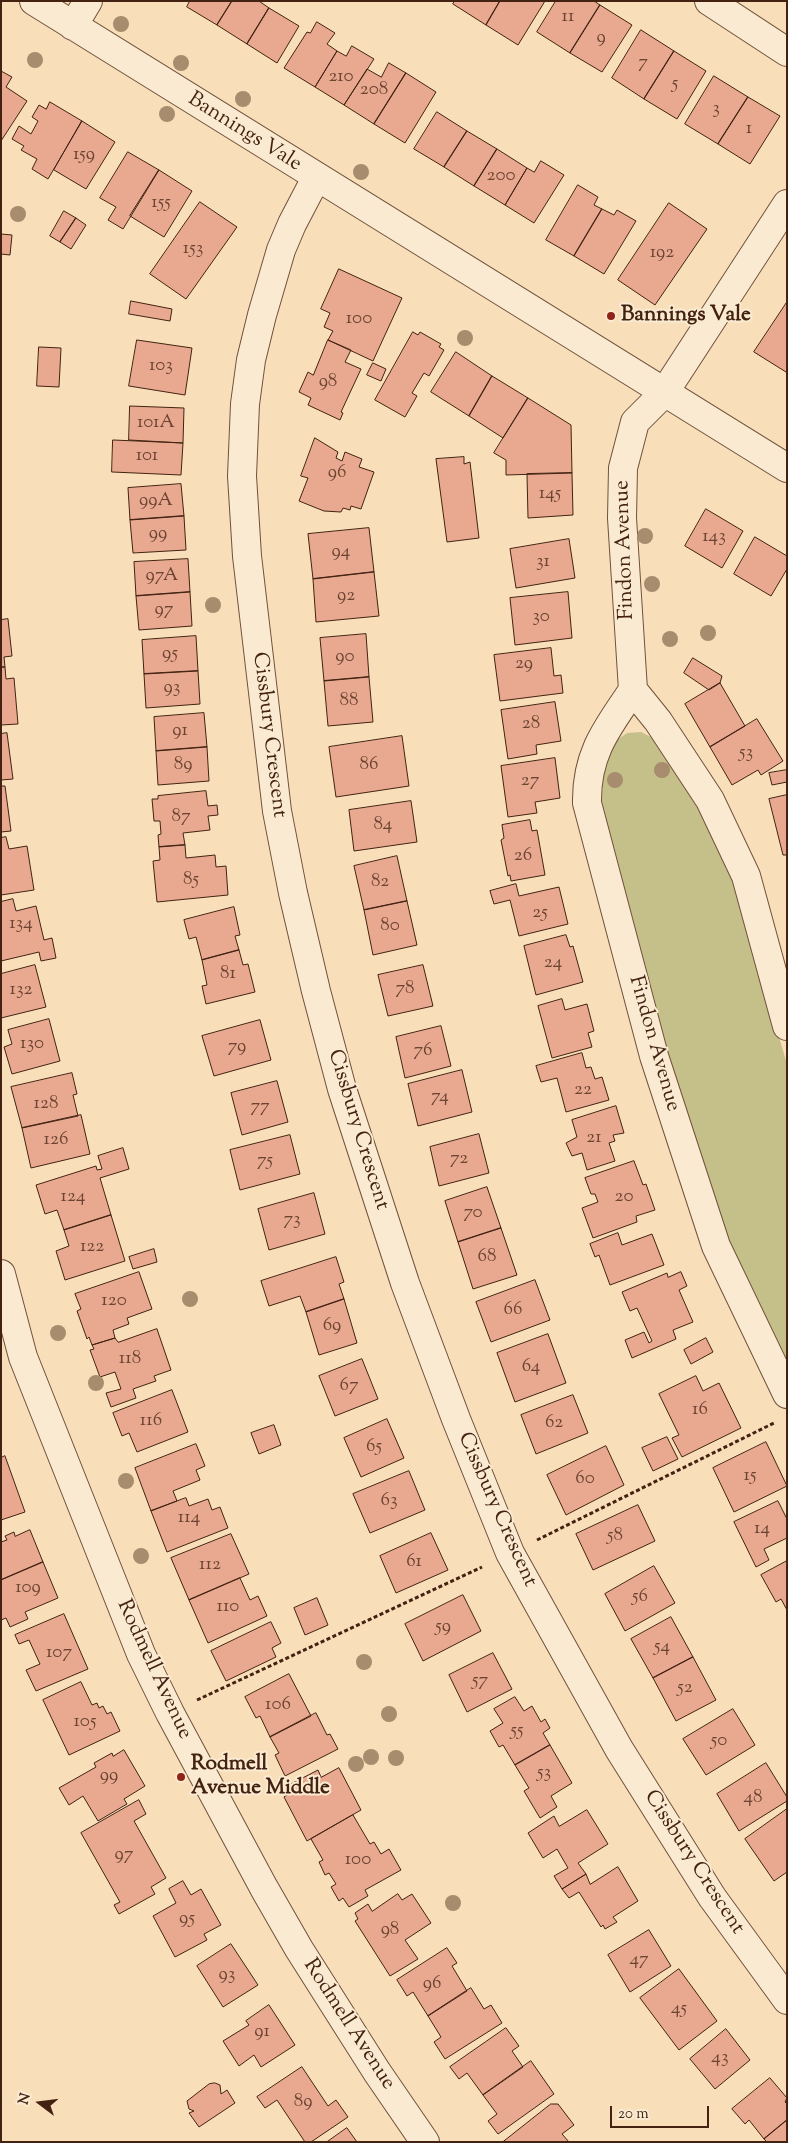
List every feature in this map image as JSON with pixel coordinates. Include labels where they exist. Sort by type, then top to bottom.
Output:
[{"type":"street","name":"Bannings Vale","points":[[34,1],[316,178],[787,468]]},
{"type":"street","points":[[74,26],[88,1]]},
{"type":"street","points":[[709,1],[787,52]]},
{"type":"street","name":"Cissbury Crescent","points":[[316,178],[281,250],[262,315],[251,360],[242,440],[242,476],[247,556],[277,811],[311,973],[342,1089],[405,1283],[456,1420],[510,1553],[619,1749],[712,1897],[787,2000]]},
{"type":"street","name":"Findon Avenue","points":[[787,204],[664,393],[635,422],[622,468],[622,518],[633,690],[595,748],[586,784],[587,802],[654,1056],[716,1246],[787,1394]]},
{"type":"street","points":[[633,690],[658,721],[710,800],[746,876],[787,1026]]},
{"type":"street","name":"Rodmell Avenue","points":[[1,1274],[24,1357],[141,1654],[264,1888],[299,1949],[377,2072],[425,2142]]},
{"type":"path","points":[[170,1712],[510,1553],[778,1421]]},
{"type":"shaded area","points":[[641,732],[653,738],[675,765],[717,840],[733,881],[787,1064],[787,1366],[725,1237],[677,1093],[598,812],[597,781],[614,742],[627,733]]},
{"type":"building","points":[[190,1],[232,1],[217,25],[187,7]]},
{"type":"building","points":[[232,1],[259,1],[269,8],[247,44],[217,25]]},
{"type":"building","points":[[455,1],[500,1],[486,25],[453,4]]},
{"type":"building","points":[[500,1],[545,1],[518,45],[486,25]]},
{"type":"building","points":[[556,1],[594,1],[600,5],[570,53],[537,32]]},
{"type":"building","points":[[600,5],[632,25],[602,72],[570,53]]},
{"type":"building","points":[[269,8],[299,26],[277,63],[247,44]]},
{"type":"building","points":[[317,22],[335,33],[327,44],[337,51],[315,87],[284,68],[307,32],[310,33]]},
{"type":"building","points":[[641,30],[674,51],[644,99],[612,78]]},
{"type":"building","points":[[352,46],[374,59],[344,105],[315,87],[337,51],[346,56]]},
{"type":"building","points":[[674,51],[706,71],[677,119],[644,99]]},
{"type":"building","points":[[389,63],[406,73],[374,124],[344,105],[367,69],[381,77]]},
{"type":"building","points":[[1,71],[12,77],[6,87],[27,101],[1,141]]},
{"type":"building","points":[[406,73],[436,92],[405,143],[374,124]]},
{"type":"building","points":[[714,76],[748,97],[718,144],[685,124]]},
{"type":"building","points":[[748,97],[780,116],[750,164],[718,144]]},
{"type":"building","points":[[50,102],[82,121],[48,179],[32,169],[37,159],[21,150],[24,146],[12,139],[19,126],[31,134],[38,121],[32,117],[39,105],[46,109]]},
{"type":"building","points":[[437,112],[467,131],[444,167],[414,149]]},
{"type":"building","points":[[82,121],[115,142],[86,189],[54,170]]},
{"type":"building","points":[[467,131],[497,149],[474,186],[444,167]]},
{"type":"building","points":[[497,149],[527,168],[505,205],[474,186]]},
{"type":"building","points":[[128,152],[159,170],[123,229],[108,220],[116,207],[100,198]]},
{"type":"building","points":[[541,161],[564,175],[534,223],[505,205],[527,168],[534,172]]},
{"type":"building","points":[[159,170],[192,191],[164,237],[130,216]]},
{"type":"building","points":[[578,185],[598,197],[594,205],[602,209],[574,256],[546,240]]},
{"type":"building","points":[[200,202],[237,227],[186,299],[150,274]]},
{"type":"building","points":[[669,203],[707,229],[655,305],[618,280]]},
{"type":"building","points":[[602,209],[614,215],[617,210],[636,221],[604,274],[574,256]]},
{"type":"building","points":[[64,211],[76,218],[60,242],[50,236]]},
{"type":"building","points":[[76,218],[86,225],[71,249],[60,242]]},
{"type":"building","points":[[1,234],[12,235],[10,255],[1,254]]},
{"type":"building","points":[[339,269],[402,298],[373,361],[328,340],[333,331],[324,327],[330,313],[321,309]]},
{"type":"building","points":[[131,301],[172,309],[170,321],[129,314]]},
{"type":"building","points":[[787,302],[787,372],[786,372],[754,352]]},
{"type":"building","points":[[413,332],[418,335],[420,332],[441,344],[439,347],[444,350],[429,376],[424,373],[412,393],[417,396],[405,417],[375,400]]},
{"type":"building","points":[[137,340],[192,348],[185,395],[129,386]]},
{"type":"building","points":[[328,340],[351,350],[345,362],[361,369],[341,412],[343,413],[340,420],[308,405],[311,398],[299,392],[308,372],[313,375]]},
{"type":"building","points":[[39,347],[61,348],[59,387],[37,386]]},
{"type":"building","points":[[456,352],[492,376],[469,416],[431,392]]},
{"type":"building","points":[[373,363],[386,369],[381,381],[367,375]]},
{"type":"building","points":[[492,376],[528,398],[503,438],[469,416]]},
{"type":"building","points":[[528,398],[571,425],[572,473],[506,475],[506,460],[494,453]]},
{"type":"building","points":[[130,406],[184,408],[183,443],[129,440]]},
{"type":"building","points":[[315,438],[338,452],[336,458],[342,461],[345,452],[362,459],[359,467],[374,472],[361,509],[351,506],[350,510],[343,508],[341,512],[324,511],[299,501],[308,478],[301,476]]},
{"type":"building","points":[[113,440],[183,443],[181,475],[112,472]]},
{"type":"building","points":[[464,457],[464,464],[470,462],[479,538],[447,542],[436,459]]},
{"type":"building","points":[[572,473],[573,515],[528,518],[527,474]]},
{"type":"building","points":[[181,484],[184,516],[130,520],[128,488]]},
{"type":"building","points":[[706,509],[743,531],[722,568],[685,546]]},
{"type":"building","points":[[184,516],[186,550],[133,553],[130,520]]},
{"type":"building","points":[[369,528],[374,572],[313,579],[308,534]]},
{"type":"building","points":[[755,537],[787,556],[787,569],[771,596],[734,574]]},
{"type":"building","points":[[569,539],[575,578],[516,588],[510,549]]},
{"type":"building","points":[[188,559],[190,592],[136,596],[134,562]]},
{"type":"building","points":[[374,572],[379,616],[316,622],[313,579]]},
{"type":"building","points":[[190,592],[192,626],[139,630],[136,596]]},
{"type":"building","points":[[568,592],[572,638],[515,645],[510,598]]},
{"type":"building","points":[[8,619],[12,656],[4,657],[5,667],[1,667],[1,620]]},
{"type":"building","points":[[366,634],[369,677],[324,681],[320,638]]},
{"type":"building","points":[[196,636],[198,671],[144,674],[142,640]]},
{"type":"building","points":[[551,648],[554,676],[561,675],[563,693],[500,701],[494,655]]},
{"type":"building","points":[[693,658],[722,676],[720,683],[709,690],[684,673]]},
{"type":"building","points":[[1,667],[5,667],[6,679],[14,678],[18,724],[1,725]]},
{"type":"building","points":[[198,671],[200,704],[146,708],[144,674]]},
{"type":"building","points":[[369,677],[373,722],[328,726],[324,681]]},
{"type":"building","points":[[720,683],[745,726],[710,747],[685,704]]},
{"type":"building","points":[[555,702],[561,741],[536,745],[537,754],[508,759],[501,710]]},
{"type":"building","points":[[204,713],[207,747],[156,751],[154,717]]},
{"type":"building","points":[[757,719],[783,761],[761,775],[758,770],[732,785],[710,747]]},
{"type":"building","points":[[7,733],[13,779],[1,780],[1,734]]},
{"type":"building","points":[[402,736],[409,786],[336,797],[329,747]]},
{"type":"building","points":[[207,747],[209,781],[158,785],[156,751]]},
{"type":"building","points":[[555,758],[560,798],[535,802],[537,813],[508,817],[501,766]]},
{"type":"building","points":[[787,770],[787,782],[772,785],[769,773]]},
{"type":"building","points":[[1,786],[5,786],[11,831],[1,832]]},
{"type":"building","points":[[206,791],[208,806],[217,805],[218,815],[208,816],[210,830],[183,833],[185,845],[159,847],[160,821],[154,821],[152,799],[158,799],[158,796]]},
{"type":"building","points":[[787,795],[787,855],[783,855],[769,799]]},
{"type":"building","points":[[411,801],[417,842],[354,851],[349,810]]},
{"type":"building","points":[[530,820],[532,831],[537,830],[545,875],[511,881],[510,875],[508,876],[501,840],[504,838],[502,825]]},
{"type":"building","points":[[6,837],[9,849],[27,846],[34,890],[1,895],[1,838]]},
{"type":"building","points":[[185,845],[186,858],[215,855],[216,867],[226,866],[228,895],[157,902],[153,861],[160,860],[159,847]]},
{"type":"building","points":[[397,856],[407,901],[364,910],[354,866]]},
{"type":"building","points":[[516,884],[519,896],[559,887],[568,924],[519,936],[510,900],[494,904],[490,891]]},
{"type":"building","points":[[13,899],[16,911],[36,906],[44,940],[52,938],[56,958],[41,961],[39,952],[1,961],[1,902]]},
{"type":"building","points":[[407,901],[417,945],[373,955],[364,910]]},
{"type":"building","points":[[234,907],[240,935],[235,936],[239,950],[202,960],[196,937],[189,939],[184,920]]},
{"type":"building","points":[[566,935],[570,947],[573,946],[583,982],[536,995],[524,946]]},
{"type":"building","points":[[239,950],[243,965],[248,964],[255,992],[206,1004],[202,986],[207,985],[202,960]]},
{"type":"building","points":[[35,965],[46,1007],[1,1018],[1,974]]},
{"type":"building","points":[[423,965],[433,1006],[388,1016],[378,975]]},
{"type":"building","points":[[562,999],[565,1010],[587,1004],[594,1031],[588,1033],[592,1047],[552,1058],[538,1006]]},
{"type":"building","points":[[49,1019],[60,1061],[12,1074],[4,1047],[12,1044],[8,1030]]},
{"type":"building","points":[[260,1020],[271,1060],[214,1076],[202,1036]]},
{"type":"building","points":[[441,1026],[451,1066],[405,1078],[396,1037]]},
{"type":"building","points":[[582,1053],[586,1068],[591,1067],[595,1079],[602,1077],[609,1100],[566,1112],[557,1078],[541,1082],[536,1066]]},
{"type":"building","points":[[462,1070],[472,1112],[418,1126],[408,1084]]},
{"type":"building","points":[[72,1073],[77,1094],[73,1095],[78,1116],[22,1128],[11,1087]]},
{"type":"building","points":[[277,1081],[288,1122],[242,1135],[231,1093]]},
{"type":"building","points":[[616,1106],[624,1133],[613,1135],[615,1141],[609,1143],[615,1161],[587,1170],[582,1153],[572,1156],[566,1143],[577,1137],[572,1120]]},
{"type":"building","points":[[81,1115],[90,1154],[31,1168],[22,1128]]},
{"type":"building","points":[[479,1134],[489,1173],[439,1186],[430,1147]]},
{"type":"building","points":[[290,1135],[300,1174],[240,1190],[230,1150]]},
{"type":"building","points":[[123,1148],[129,1169],[100,1178],[111,1215],[64,1230],[57,1210],[45,1214],[36,1185],[96,1166],[97,1170],[102,1169],[98,1156]]},
{"type":"building","points":[[634,1161],[643,1185],[646,1184],[655,1210],[636,1216],[637,1222],[593,1238],[582,1208],[598,1202],[595,1194],[591,1194],[585,1178]]},
{"type":"building","points":[[487,1187],[501,1228],[458,1242],[445,1201]]},
{"type":"building","points":[[314,1193],[325,1234],[269,1250],[258,1209]]},
{"type":"building","points":[[111,1215],[125,1261],[65,1280],[56,1251],[69,1246],[64,1230]]},
{"type":"building","points":[[501,1228],[517,1275],[473,1289],[458,1242]]},
{"type":"building","points":[[618,1233],[622,1245],[652,1234],[664,1265],[610,1285],[599,1255],[595,1257],[590,1244]]},
{"type":"building","points":[[154,1249],[157,1262],[133,1269],[129,1257]]},
{"type":"building","points":[[336,1257],[344,1282],[339,1284],[344,1299],[306,1312],[300,1296],[269,1306],[261,1281]]},
{"type":"building","points":[[139,1272],[152,1309],[127,1318],[129,1324],[113,1330],[115,1338],[92,1345],[89,1337],[87,1339],[77,1311],[81,1309],[75,1294]]},
{"type":"building","points":[[681,1272],[687,1286],[679,1290],[693,1322],[673,1330],[676,1339],[632,1358],[625,1340],[644,1332],[649,1343],[652,1341],[637,1308],[630,1311],[622,1292],[667,1273],[668,1277]]},
{"type":"building","points":[[535,1280],[550,1320],[491,1342],[476,1302]]},
{"type":"building","points":[[344,1299],[357,1343],[319,1355],[306,1312]]},
{"type":"building","points":[[157,1329],[171,1370],[154,1376],[156,1381],[133,1389],[136,1398],[111,1407],[106,1393],[121,1389],[115,1372],[100,1377],[90,1350],[94,1349],[92,1345],[115,1338],[118,1342]]},
{"type":"building","points":[[548,1334],[566,1383],[515,1402],[497,1353]]},
{"type":"building","points":[[706,1338],[713,1352],[691,1364],[684,1350]]},
{"type":"building","points":[[362,1359],[378,1399],[335,1416],[319,1376]]},
{"type":"building","points":[[696,1376],[703,1391],[719,1383],[741,1428],[682,1457],[672,1438],[679,1435],[659,1394]]},
{"type":"building","points":[[172,1390],[188,1432],[137,1452],[129,1433],[122,1436],[113,1413]]},
{"type":"building","points":[[573,1395],[588,1433],[536,1454],[521,1415]]},
{"type":"building","points":[[387,1419],[404,1458],[361,1477],[344,1438]]},
{"type":"building","points":[[274,1425],[281,1445],[259,1454],[251,1433]]},
{"type":"building","points":[[667,1437],[678,1459],[653,1471],[642,1448]]},
{"type":"building","points":[[766,1442],[787,1486],[734,1512],[713,1468]]},
{"type":"building","points":[[196,1444],[205,1466],[196,1470],[200,1480],[173,1491],[177,1501],[151,1511],[135,1468]]},
{"type":"building","points":[[606,1446],[624,1485],[566,1515],[547,1475]]},
{"type":"building","points":[[5,1456],[25,1512],[1,1520],[1,1458]]},
{"type":"building","points":[[409,1471],[425,1510],[370,1533],[353,1494]]},
{"type":"building","points":[[186,1498],[189,1506],[208,1499],[212,1510],[220,1507],[228,1528],[167,1552],[151,1511]]},
{"type":"building","points":[[778,1501],[787,1519],[787,1538],[764,1549],[769,1560],[756,1567],[734,1522]]},
{"type":"building","points":[[638,1505],[655,1541],[593,1570],[576,1534]]},
{"type":"building","points":[[30,1530],[43,1562],[1,1580],[1,1542],[7,1540],[5,1536],[14,1532],[15,1536]]},
{"type":"building","points":[[431,1533],[448,1570],[396,1593],[380,1556]]},
{"type":"building","points":[[231,1534],[249,1574],[189,1600],[171,1558]]},
{"type":"building","points":[[787,1561],[787,1610],[781,1599],[776,1602],[761,1575]]},
{"type":"building","points":[[43,1562],[58,1598],[25,1612],[28,1619],[10,1627],[6,1618],[1,1620],[1,1580]]},
{"type":"building","points":[[654,1566],[675,1603],[625,1631],[605,1594]]},
{"type":"building","points":[[240,1578],[250,1600],[258,1596],[267,1616],[208,1643],[189,1600]]},
{"type":"building","points":[[463,1595],[481,1631],[423,1661],[405,1624]]},
{"type":"building","points":[[317,1598],[328,1625],[305,1635],[294,1608]]},
{"type":"building","points":[[64,1614],[88,1669],[36,1691],[26,1670],[40,1664],[29,1640],[19,1644],[15,1635]]},
{"type":"building","points":[[671,1617],[693,1657],[653,1678],[631,1639]]},
{"type":"building","points":[[271,1622],[281,1643],[272,1648],[276,1657],[226,1681],[211,1651]]},
{"type":"building","points":[[493,1653],[512,1689],[467,1712],[449,1675]]},
{"type":"building","points":[[693,1657],[716,1700],[676,1721],[653,1678]]},
{"type":"building","points":[[289,1674],[311,1716],[270,1737],[260,1716],[256,1718],[245,1697]]},
{"type":"building","points":[[81,1682],[92,1705],[97,1703],[99,1708],[103,1706],[107,1714],[111,1712],[120,1731],[69,1755],[43,1700]]},
{"type":"building","points":[[515,1697],[524,1711],[532,1706],[541,1722],[545,1719],[550,1728],[543,1733],[550,1745],[515,1765],[503,1745],[499,1747],[490,1731],[503,1723],[494,1709]]},
{"type":"building","points":[[733,1709],[755,1745],[706,1775],[683,1739]]},
{"type":"building","points":[[316,1713],[327,1735],[330,1734],[338,1749],[285,1776],[275,1755],[279,1753],[270,1737]]},
{"type":"building","points":[[550,1745],[572,1783],[551,1796],[557,1807],[540,1818],[524,1791],[529,1788],[515,1765]]},
{"type":"building","points":[[124,1750],[145,1786],[124,1799],[127,1804],[98,1821],[83,1796],[69,1805],[59,1788],[96,1767],[94,1763],[112,1753],[113,1756]]},
{"type":"building","points":[[766,1763],[787,1797],[787,1801],[739,1831],[717,1794]]},
{"type":"building","points":[[339,1768],[361,1810],[307,1841],[284,1797],[291,1792],[287,1786],[318,1770],[321,1777]]},
{"type":"building","points":[[139,1800],[146,1814],[134,1821],[166,1878],[151,1887],[155,1894],[119,1914],[114,1905],[120,1902],[81,1833]]},
{"type":"building","points":[[787,1809],[787,1872],[774,1881],[745,1839]]},
{"type":"building","points":[[587,1810],[608,1844],[578,1863],[586,1874],[562,1889],[554,1876],[568,1868],[557,1849],[543,1858],[528,1833],[554,1816],[559,1826]]},
{"type":"building","points":[[353,1815],[370,1844],[374,1842],[381,1854],[389,1849],[401,1870],[365,1890],[368,1896],[349,1907],[343,1898],[339,1901],[331,1887],[336,1884],[329,1873],[325,1875],[319,1862],[323,1860],[311,1839]]},
{"type":"building","points":[[618,1867],[638,1901],[613,1917],[617,1922],[605,1929],[603,1925],[601,1927],[579,1892],[569,1898],[562,1889],[586,1874],[590,1884]]},
{"type":"building","points":[[183,1881],[191,1895],[201,1889],[221,1925],[204,1934],[207,1940],[175,1957],[153,1916],[176,1903],[169,1889]]},
{"type":"building","points":[[398,1894],[402,1900],[412,1894],[431,1923],[405,1940],[418,1959],[390,1976],[355,1921],[358,1919],[355,1913],[368,1904],[372,1911]]},
{"type":"building","points":[[649,1930],[671,1966],[630,1992],[608,1955]]},
{"type":"building","points":[[231,1944],[258,1985],[223,2007],[197,1966]]},
{"type":"building","points":[[447,1948],[457,1963],[452,1966],[467,1991],[428,2016],[413,1992],[407,1996],[397,1980]]},
{"type":"building","points":[[679,1969],[717,2021],[679,2050],[640,1998]]},
{"type":"building","points":[[471,1988],[484,2009],[491,2005],[502,2023],[445,2059],[434,2042],[441,2037],[428,2016]]},
{"type":"building","points":[[269,2005],[295,2045],[261,2067],[254,2055],[239,2066],[223,2041],[249,2025],[246,2021]]},
{"type":"building","points":[[506,2028],[519,2046],[512,2051],[523,2067],[483,2095],[467,2073],[459,2079],[450,2067]]},
{"type":"building","points":[[726,2029],[750,2060],[715,2089],[690,2059]]},
{"type":"building","points":[[531,2061],[554,2094],[498,2134],[488,2121],[497,2114],[483,2095]]},
{"type":"building","points":[[302,2067],[328,2106],[336,2100],[348,2117],[311,2142],[305,2142],[277,2100],[265,2108],[257,2097]]},
{"type":"building","points":[[770,2078],[787,2098],[785,2102],[787,2104],[787,2120],[764,2139],[749,2120],[745,2124],[732,2109]]},
{"type":"building","points":[[215,2083],[220,2085],[221,2094],[227,2090],[235,2103],[199,2127],[189,2113],[194,2111],[189,2109],[187,2101],[209,2084]]},
{"type":"building","points":[[551,2104],[558,2104],[574,2125],[562,2134],[569,2142],[503,2142]]},
{"type":"building","points":[[787,2120],[787,2142],[767,2142],[764,2139]]},
{"type":"building","points":[[347,2128],[357,2142],[327,2142]]},
{"type":"place","name":"Bannings Vale","points":[[611,316]]},
{"type":"place","name":"Rodmell Avenue Middle","points":[[181,1777]]}]
